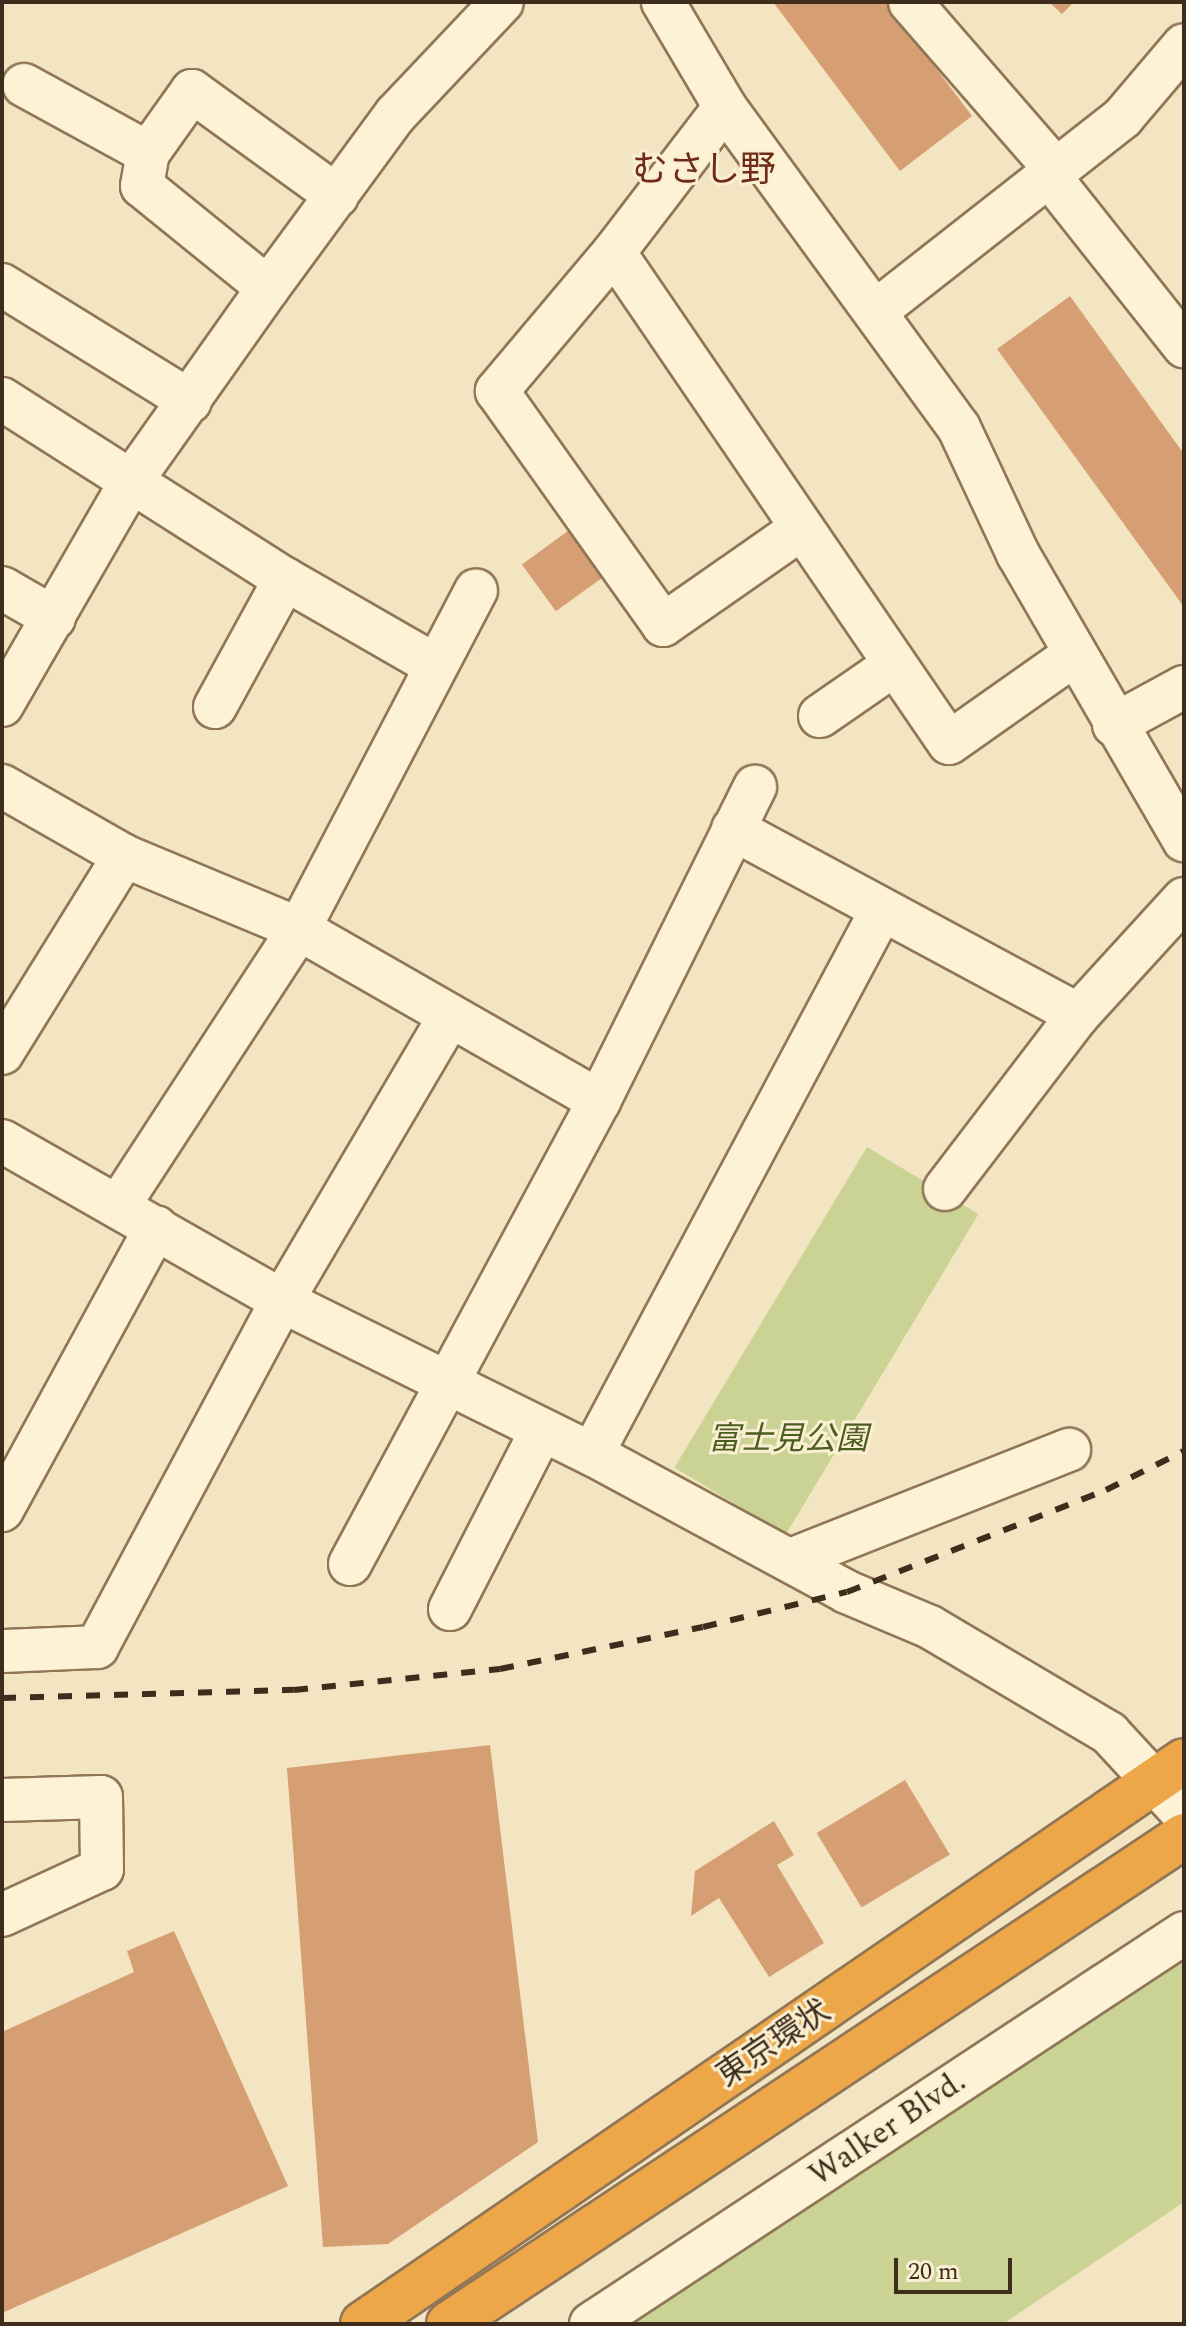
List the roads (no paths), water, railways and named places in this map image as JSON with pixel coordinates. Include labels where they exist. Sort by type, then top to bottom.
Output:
[{"type":"highway","name":"東京環状","points":[[363,2324],[1169,1771]]},
{"type":"highway","name":"東京環状","points":[[449,2324],[1184,1836]]},
{"type":"street","points":[[2,705],[130,483],[268,288],[396,114],[502,2]]},
{"type":"street","points":[[663,2],[725,107],[959,428],[1018,554],[1114,725],[1184,840]]},
{"type":"street","points":[[910,2],[1054,174],[1184,346]]},
{"type":"street","points":[[876,311],[1123,117],[1184,45]]},
{"type":"street","points":[[24,85],[148,153]]},
{"type":"street","points":[[268,288],[142,186],[148,153],[192,91],[337,196]]},
{"type":"street","points":[[725,107],[614,252],[497,391],[663,625],[802,528]]},
{"type":"street","points":[[614,252],[949,743],[1075,654]]},
{"type":"street","points":[[2,285],[190,401]]},
{"type":"street","points":[[2,399],[285,579],[433,664]]},
{"type":"street","points":[[215,707],[285,579]]},
{"type":"street","points":[[2,588],[54,618]]},
{"type":"street","points":[[119,1205],[299,929],[433,664],[476,590]]},
{"type":"street","points":[[820,716],[895,664]]},
{"type":"street","points":[[1114,725],[1184,687]]},
{"type":"street","points":[[2,786],[124,856],[299,929],[449,1018],[599,1101]]},
{"type":"street","points":[[350,1564],[599,1101],[755,787]]},
{"type":"street","points":[[733,829],[880,913],[1078,1015]]},
{"type":"street","points":[[2,1053],[124,856]]},
{"type":"street","points":[[945,1189],[1078,1015],[1184,899]]},
{"type":"street","points":[[592,1454],[880,913]]},
{"type":"street","points":[[2,1651],[97,1647],[282,1301],[449,1018]]},
{"type":"street","points":[[7,1156],[119,1205],[282,1301],[445,1386],[592,1454],[793,1559],[847,1592],[930,1627],[1169,1771],[1184,1814]]},
{"type":"street","points":[[2,1510],[156,1227]]},
{"type":"street","points":[[450,1609],[541,1431]]},
{"type":"street","points":[[793,1559],[1069,1450]]},
{"type":"street","points":[[2,1800],[101,1797],[102,1812],[102,1869],[2,1915]]},
{"type":"street","name":"Walker Blvd.","points":[[591,2324],[1184,1933]]},
{"type":"railway","points":[[2,1698],[294,1690],[500,1669],[703,1627],[847,1592],[1106,1490],[1184,1451]]},
{"type":"district","name":"むさし野","points":[[704,171]]},
{"type":"park label","name":"富士見公園","points":[[788,1440]]}]
